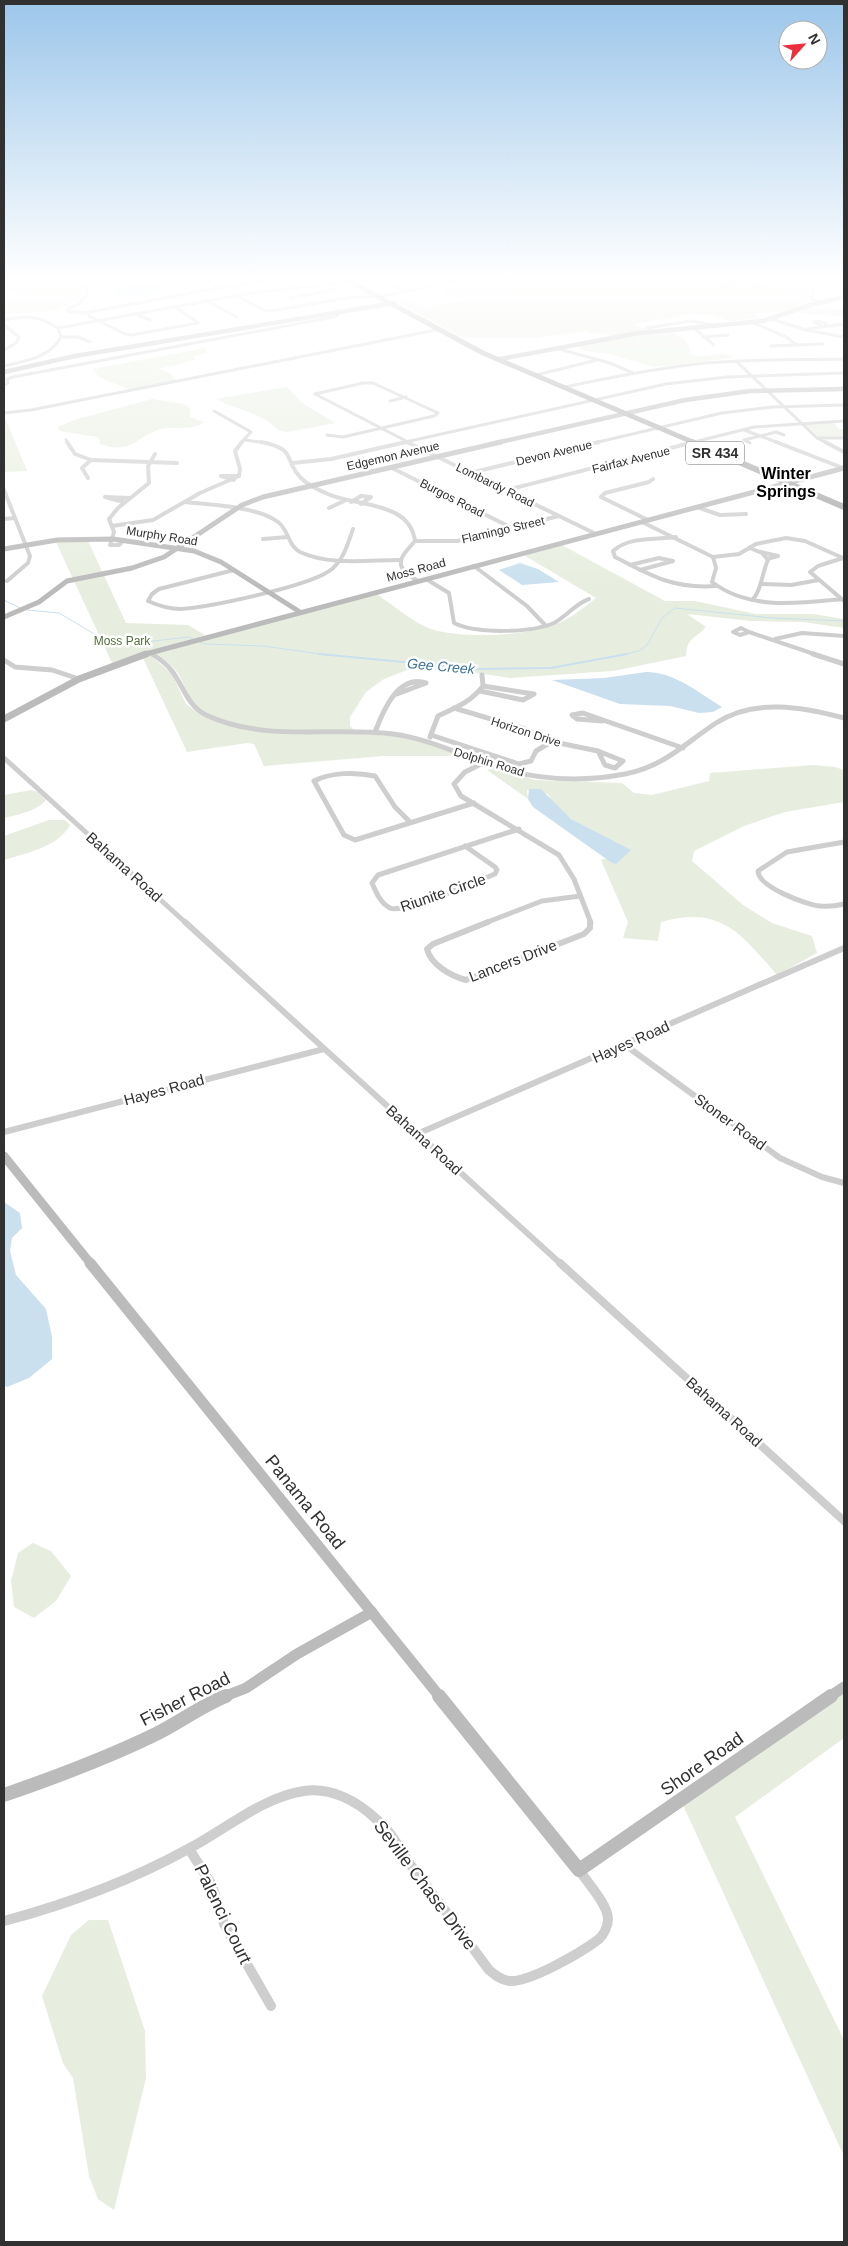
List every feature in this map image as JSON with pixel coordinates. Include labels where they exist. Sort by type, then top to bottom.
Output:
[{"type":"main road","name":"SR 434","points":[[551,381],[844,511]]},
{"type":"main road","name":"SR 434","points":[[786,484],[844,507]]},
{"type":"street","points":[[4,413],[31,410],[178,381]]},
{"type":"street","points":[[565,387],[593,381]]},
{"type":"street","points":[[292,463],[331,459],[594,400],[674,383],[695,381]]},
{"type":"street","points":[[757,381],[817,438],[844,452]]},
{"type":"street","name":"Lombardy Road","points":[[406,397],[370,382],[316,394],[407,442],[596,534]]},
{"type":"street","name":"Edgemon Avenue","points":[[4,617],[39,602],[67,580],[142,565],[164,557],[252,500],[701,397],[767,390],[844,389]]},
{"type":"street","points":[[327,436],[343,437],[439,414],[406,397],[390,401]]},
{"type":"street","name":"Devon Avenue","points":[[470,472],[722,413],[783,406],[844,405]]},
{"type":"street","points":[[112,526],[153,520],[204,491],[234,480],[239,476],[240,469],[235,451],[251,434],[250,430],[214,411]]},
{"type":"street","name":"Fairfax Avenue","points":[[507,490],[744,430],[800,422],[844,421]]},
{"type":"street","points":[[766,428],[784,435]]},
{"type":"street","points":[[744,430],[844,468]]},
{"type":"street","points":[[744,440],[776,432]]},
{"type":"street","points":[[733,436],[750,442]]},
{"type":"street","points":[[817,438],[844,438]]},
{"type":"street","points":[[66,440],[78,455],[91,460],[150,460],[177,463]]},
{"type":"street","points":[[185,502],[235,510],[273,519],[284,528],[293,547],[299,552],[318,558],[399,560],[416,541],[410,522],[403,516],[390,510],[349,501],[314,485],[301,478],[283,450],[266,443],[245,440]]},
{"type":"street","points":[[113,539],[109,518],[112,512],[149,483],[148,466],[155,454]]},
{"type":"street","points":[[88,478],[82,468],[91,460]]},
{"type":"street","name":"Burgos Road","points":[[392,468],[512,528]]},
{"type":"street","name":"Moss Road","points":[[4,719],[79,679],[150,652],[844,468]]},
{"type":"street","points":[[234,480],[221,476],[239,476]]},
{"type":"street","points":[[653,479],[649,482],[605,494],[601,497],[713,557],[739,554],[768,541],[794,538],[844,558]]},
{"type":"street","points":[[4,490],[30,556],[28,563],[7,581]]},
{"type":"street","points":[[329,508],[361,496],[371,497],[361,504]]},
{"type":"street","points":[[124,502],[105,497],[130,498]]},
{"type":"street","points":[[697,507],[720,515],[746,514]]},
{"type":"street","name":"Flamingo Street","points":[[416,541],[457,541],[559,516]]},
{"type":"street","points":[[4,519],[15,518]]},
{"type":"street","points":[[234,570],[159,589],[152,594],[148,601],[161,609],[188,610],[325,575],[334,569],[341,559],[353,529]]},
{"type":"street","points":[[263,539],[288,537]]},
{"type":"street","points":[[676,537],[662,540],[638,540],[616,547],[613,551],[615,557],[671,586],[686,588],[716,586],[752,600],[789,603],[844,600]]},
{"type":"street","name":"Murphy Road","points":[[4,549],[57,540],[113,539],[178,548],[210,556],[300,612]]},
{"type":"street","points":[[750,548],[778,556],[767,559],[761,572],[762,584],[757,597],[752,600]]},
{"type":"street","points":[[761,552],[767,559]]},
{"type":"street","points":[[713,557],[716,568],[712,582],[716,586]]},
{"type":"street","points":[[630,565],[660,558],[671,558],[672,561],[640,570]]},
{"type":"street","points":[[844,558],[813,569],[810,574],[832,588],[844,600]]},
{"type":"street","points":[[399,560],[403,571],[418,581]]},
{"type":"street","points":[[474,566],[527,606],[546,626]]},
{"type":"street","points":[[426,579],[449,594],[451,615],[454,624],[458,626],[523,629],[546,626],[562,618],[576,604],[589,599]]},
{"type":"street","points":[[762,584],[791,585],[819,580]]},
{"type":"street","points":[[749,632],[775,639],[844,664]]},
{"type":"street","points":[[775,639],[799,632],[844,636]]},
{"type":"street","name":"Dolphin Road","points":[[150,652],[164,662],[175,674],[189,703],[199,711],[219,720],[269,730],[375,732],[426,741],[484,763],[537,776],[595,777],[647,767],[668,759],[722,719],[746,711],[778,707],[800,708],[844,718]]},
{"type":"street","points":[[4,660],[16,666],[52,670],[79,679]]},
{"type":"street","points":[[426,741],[431,735],[438,716],[472,700],[480,691],[483,686],[482,675]]},
{"type":"street","points":[[375,732],[384,708],[404,684],[423,680],[426,683],[397,694]]},
{"type":"street","points":[[480,691],[523,700],[534,694],[483,686]]},
{"type":"street","name":"Horizon Drive","points":[[454,708],[472,715],[522,728],[551,742],[598,750],[619,758],[623,761],[622,764],[615,768],[605,766],[598,750]]},
{"type":"street","points":[[602,721],[577,719],[572,715],[583,713],[683,748]]},
{"type":"street","points":[[431,735],[495,757],[527,764],[531,761],[536,751],[551,742]]},
{"type":"street","points":[[484,763],[495,757]]},
{"type":"street","name":"Bahama Road","points":[[4,758],[844,1521]]},
{"type":"street","name":"Lancers Drive","points":[[484,763],[460,776],[454,784],[457,792],[520,829],[559,855],[568,868],[580,896],[591,924],[588,931],[472,978],[459,980],[453,977],[427,954],[427,949],[433,944],[542,902],[580,896]]},
{"type":"street","points":[[410,822],[395,807],[375,776],[364,774],[325,776],[314,780],[347,838],[355,840],[410,822],[447,813],[474,803]]},
{"type":"street","name":"Riunite Circle","points":[[464,846],[495,867],[497,870],[495,874],[404,909],[392,910],[382,904],[372,884],[374,878],[464,846],[520,829]]},
{"type":"street","points":[[844,842],[791,849],[775,856],[758,871],[762,880],[803,904],[826,908],[844,904]]},
{"type":"street","name":"Hayes Road","points":[[417,1134],[844,948]]},
{"type":"street","name":"Stoner Road","points":[[625,1045],[780,1158],[822,1177],[844,1183]]},
{"type":"street","name":"Hayes Road","points":[[4,1132],[324,1048]]},
{"type":"street","name":"Panama Road","points":[[4,1156],[579,1870]]},
{"type":"street","name":"Fisher Road","points":[[4,1795],[74,1771],[157,1733],[205,1704],[246,1688],[297,1654],[372,1612]]},
{"type":"street","name":"Shore Road","points":[[579,1870],[844,1687]]},
{"type":"street","name":"Seville Chase Drive","points":[[4,1921],[100,1890],[189,1849],[276,1800],[298,1792],[318,1790],[340,1795],[361,1806],[378,1820],[489,1970],[498,1977],[509,1981],[530,1977],[599,1939],[607,1930],[609,1919],[607,1912],[579,1870]]},
{"type":"street","name":"Palenci Court","points":[[189,1849],[212,1885],[224,1924],[271,2006]]},
{"type":"green space","points":[[108,381],[176,381],[130,390]]},
{"type":"green space","points":[[287,387],[301,402],[335,423],[288,432],[279,431],[266,420],[216,399]]},
{"type":"green space","points":[[152,399],[184,404],[190,409],[190,417],[204,422],[190,427],[162,429],[146,435],[128,446],[120,447],[100,444],[100,440],[97,437],[60,431],[58,427],[74,420]]},
{"type":"green space","points":[[4,415],[27,471],[4,472]]},
{"type":"green space","points":[[833,422],[839,429],[844,429],[844,437],[819,437],[803,423]]},
{"type":"green space","name":"Moss Park","points":[[88,541],[126,623],[188,625],[205,635],[112,663],[56,542]]},
{"type":"green space","points":[[560,544],[665,601],[695,601],[756,614],[813,614],[844,619],[844,628],[803,622],[751,621],[687,614],[706,627],[690,641],[686,656],[613,671],[510,678],[424,669],[407,670],[384,679],[366,692],[350,717],[350,726],[355,731],[276,730],[234,724],[216,718],[197,706],[177,672],[167,661],[154,652],[376,594],[417,622],[431,629],[444,632],[492,635],[541,629],[565,620],[596,598],[522,554]]},
{"type":"green space","points":[[149,654],[172,674],[186,704],[204,717],[243,728],[395,736],[422,742],[456,754],[446,756],[384,756],[264,766],[254,744],[247,743],[187,752],[142,656]]},
{"type":"green space","points":[[813,765],[835,767],[844,770],[844,802],[785,812],[744,826],[694,851],[692,861],[743,905],[772,923],[812,936],[817,953],[777,975],[740,936],[715,920],[699,917],[661,922],[658,941],[623,938],[628,922],[601,860],[607,858],[612,863],[630,850],[572,819],[553,803],[548,794],[527,790],[528,799],[487,770],[494,768],[535,780],[622,783],[634,793],[652,795],[709,781],[710,773]]},
{"type":"green space","points":[[31,790],[38,792],[46,800],[32,810],[4,818],[4,795]]},
{"type":"green space","points":[[49,820],[65,820],[70,825],[65,833],[50,844],[4,860],[4,836]]},
{"type":"green space","points":[[33,1543],[51,1551],[71,1576],[56,1601],[34,1618],[14,1607],[11,1581],[18,1553]]},
{"type":"green space","points":[[844,1693],[844,1738],[735,1817],[844,2040],[844,2156],[683,1805]]},
{"type":"green space","points":[[89,1920],[108,1920],[145,2031],[146,2078],[114,2210],[98,2199],[89,2176],[73,2078],[63,2063],[42,1996],[71,1935]]},
{"type":"water","points":[[520,563],[538,569],[559,582],[522,585],[499,570]]},
{"type":"water","points":[[646,672],[677,679],[722,707],[713,712],[699,713],[670,706],[620,704],[552,680],[604,678]]},
{"type":"water","points":[[529,789],[541,789],[571,819],[631,850],[616,864],[612,863],[533,807],[528,799]]},
{"type":"water","points":[[4,1202],[20,1213],[22,1228],[12,1238],[10,1251],[16,1275],[46,1309],[52,1337],[52,1359],[29,1378],[7,1387],[4,1385]]},
{"type":"waterway","name":"Gee Creek","points":[[4,600],[20,608]]},
{"type":"waterway","name":"Gee Creek","points":[[621,655],[639,651],[647,645],[662,618],[675,608],[772,618],[844,621]]},
{"type":"waterway","name":"Gee Creek","points":[[27,610],[59,613],[108,642],[137,643],[188,637],[204,644],[263,646],[325,655]]},
{"type":"waterway","name":"Gee Creek","points":[[319,654],[325,655]]},
{"type":"waterway","name":"Gee Creek","points":[[325,655],[477,669],[551,668],[627,654]]},
{"type":"district","name":"Winter Springs","points":[[786,482]]}]
